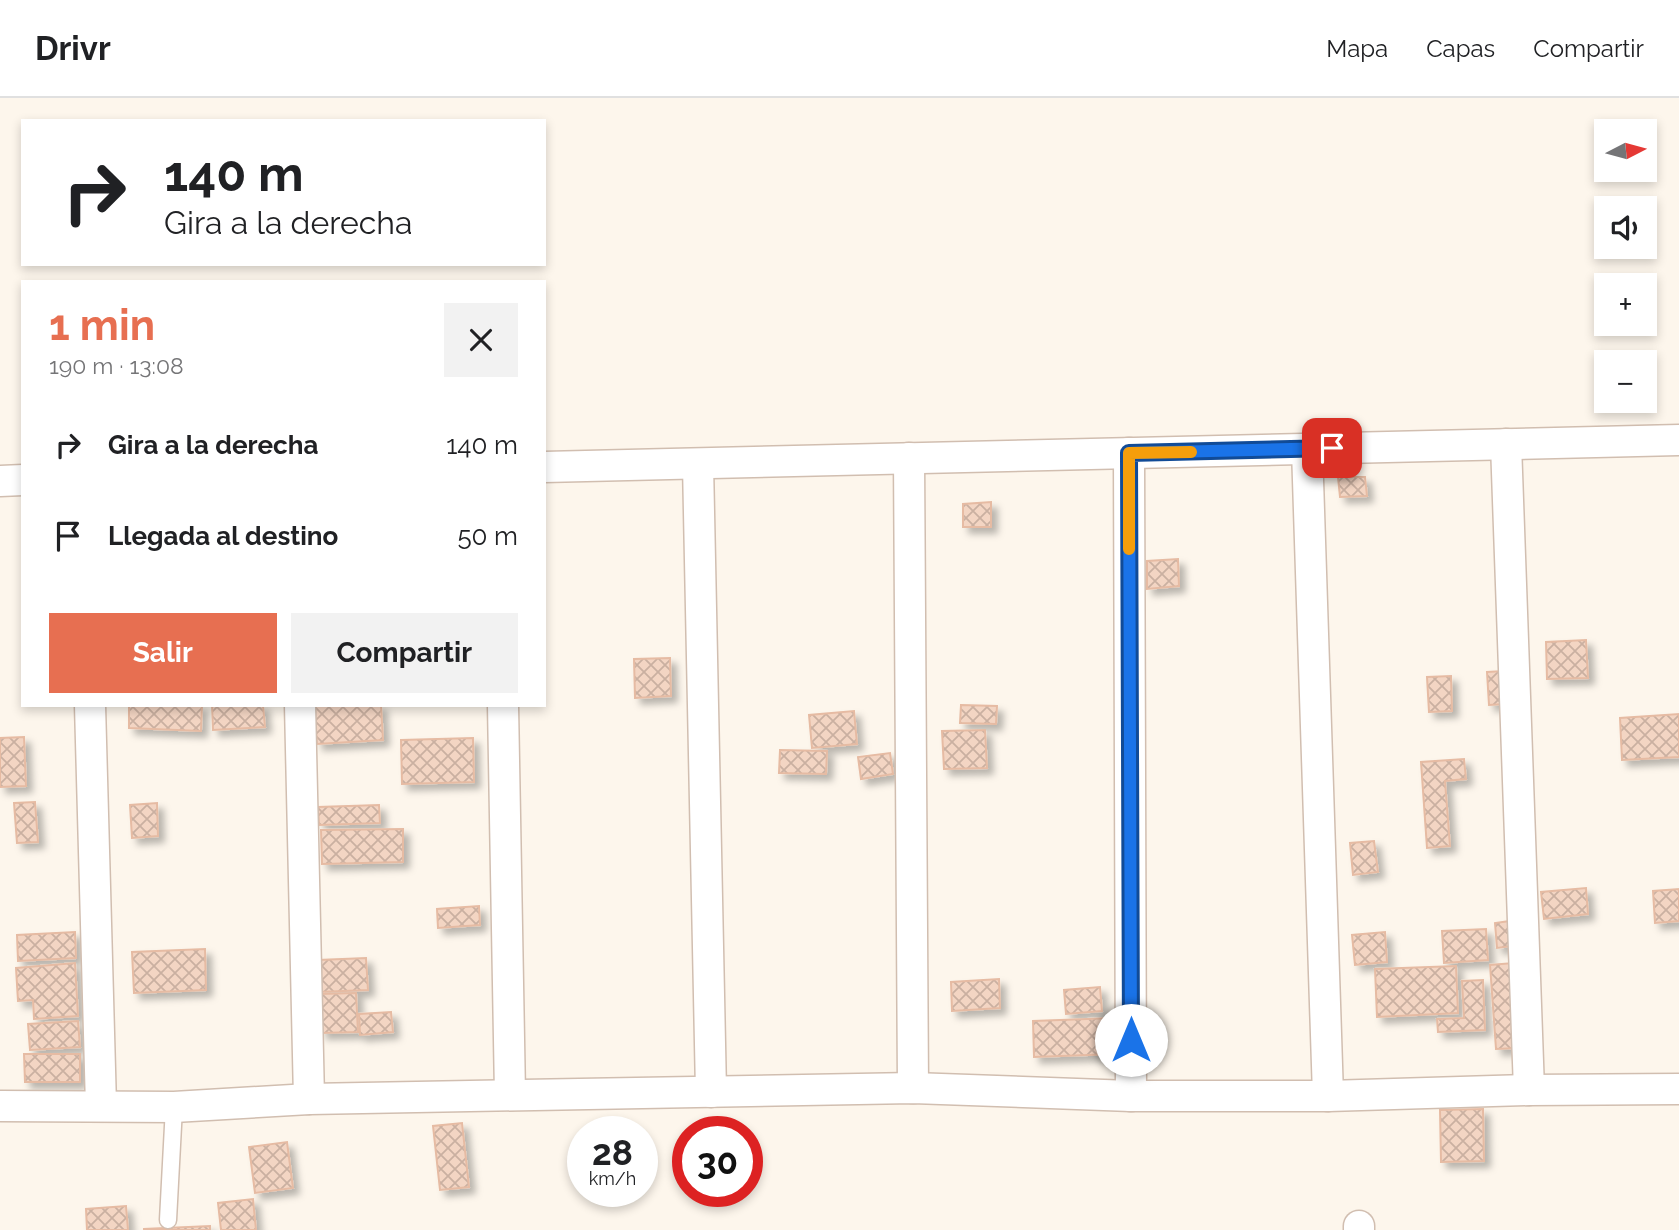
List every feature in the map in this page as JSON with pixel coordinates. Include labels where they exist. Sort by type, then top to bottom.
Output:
[{"type":"street","points":[[546,467],[1679,440]]},
{"type":"street","points":[[1506,444],[1530,1090]]},
{"type":"street","points":[[1307,449],[1328,1096]]},
{"type":"street","points":[[1129,453],[1131,1096]]},
{"type":"street","points":[[909,458],[913,1088]]},
{"type":"street","points":[[698,464],[711,1092]]},
{"type":"street","points":[[0,481],[21,480]]},
{"type":"street","points":[[90,707],[101,1106]]},
{"type":"street","points":[[300,707],[309,1099]]},
{"type":"street","points":[[502,707],[510,1095]]},
{"type":"street","points":[[0,1106],[174,1107],[309,1099],[913,1088],[1131,1096],[1328,1096],[1679,1089]]},
{"type":"lane","points":[[168,1220],[174,1107]]},
{"type":"building","points":[[1338,477],[1365,477],[1367,496],[1340,497]]},
{"type":"building","points":[[991,502],[991,527],[963,527],[963,504]]},
{"type":"building","points":[[1178,559],[1179,586],[1147,589],[1147,561]]},
{"type":"building","points":[[1586,640],[1588,678],[1547,679],[1546,642]]},
{"type":"building","points":[[670,658],[671,696],[635,698],[634,659]]},
{"type":"building","points":[[1504,671],[1505,704],[1489,705],[1487,672]]},
{"type":"building","points":[[1451,676],[1452,711],[1429,712],[1427,677]]},
{"type":"building","points":[[961,705],[997,706],[996,724],[960,723]]},
{"type":"building","points":[[129,707],[202,707],[201,731],[129,728]]},
{"type":"building","points":[[212,707],[263,707],[265,727],[213,730]]},
{"type":"building","points":[[314,707],[381,707],[383,740],[317,744]]},
{"type":"building","points":[[854,711],[857,744],[812,748],[809,715]]},
{"type":"building","points":[[1679,714],[1679,757],[1622,760],[1620,718]]},
{"type":"building","points":[[985,730],[987,768],[944,769],[942,731]]},
{"type":"building","points":[[24,737],[26,786],[0,787],[0,738]]},
{"type":"building","points":[[473,738],[474,782],[402,784],[401,740]]},
{"type":"building","points":[[780,750],[827,751],[826,774],[779,773]]},
{"type":"building","points":[[890,753],[893,774],[861,779],[858,757]]},
{"type":"building","points":[[1464,759],[1466,779],[1445,781],[1450,846],[1427,848],[1421,762]]},
{"type":"building","points":[[35,802],[38,842],[17,843],[14,803]]},
{"type":"building","points":[[157,803],[158,836],[132,838],[130,805]]},
{"type":"building","points":[[379,805],[380,823],[319,825],[318,807]]},
{"type":"building","points":[[403,829],[403,862],[322,864],[321,830]]},
{"type":"building","points":[[1374,841],[1378,872],[1353,875],[1350,843]]},
{"type":"building","points":[[1586,888],[1588,914],[1544,919],[1541,892]]},
{"type":"building","points":[[1679,889],[1679,921],[1655,923],[1653,891]]},
{"type":"building","points":[[479,906],[480,925],[438,928],[437,909]]},
{"type":"building","points":[[1510,921],[1513,946],[1497,948],[1495,923]]},
{"type":"building","points":[[1486,929],[1488,960],[1444,963],[1442,931]]},
{"type":"building","points":[[75,932],[76,958],[18,961],[17,935]]},
{"type":"building","points":[[1385,932],[1387,962],[1355,965],[1352,935]]},
{"type":"building","points":[[205,949],[206,990],[134,993],[132,952]]},
{"type":"building","points":[[366,958],[368,990],[319,992],[318,960]]},
{"type":"building","points":[[75,963],[78,1016],[34,1019],[33,1000],[18,1001],[16,968]]},
{"type":"building","points":[[1513,963],[1519,1048],[1496,1049],[1490,965]]},
{"type":"building","points":[[1456,966],[1458,1013],[1377,1017],[1375,969]]},
{"type":"building","points":[[999,979],[1000,1008],[952,1011],[951,982]]},
{"type":"building","points":[[1483,980],[1485,1030],[1438,1032],[1437,1019],[1464,1018],[1462,981]]},
{"type":"building","points":[[1100,987],[1102,1011],[1066,1014],[1064,990]]},
{"type":"building","points":[[356,993],[358,1032],[321,1033],[319,994]]},
{"type":"building","points":[[391,1012],[393,1032],[360,1035],[359,1014]]},
{"type":"building","points":[[1114,1018],[1115,1054],[1034,1057],[1033,1021]]},
{"type":"building","points":[[78,1021],[80,1047],[30,1050],[28,1024]]},
{"type":"building","points":[[24,1054],[80,1054],[80,1082],[25,1082]]},
{"type":"building","points":[[1483,1109],[1484,1161],[1441,1162],[1440,1110]]},
{"type":"building","points":[[462,1123],[469,1187],[440,1190],[433,1126]]},
{"type":"building","points":[[287,1142],[293,1188],[255,1193],[249,1147]]},
{"type":"building","points":[[253,1199],[256,1230],[221,1230],[218,1203]]},
{"type":"building","points":[[126,1206],[128,1230],[87,1230],[86,1209]]},
{"type":"building","points":[[210,1226],[210,1230],[144,1230],[144,1229]]},
{"type":"slow traffic","points":[[1129,549],[1129,453],[1191,452]]},
{"type":"route","points":[[1131,1040],[1129,453],[1332,448]]}]
